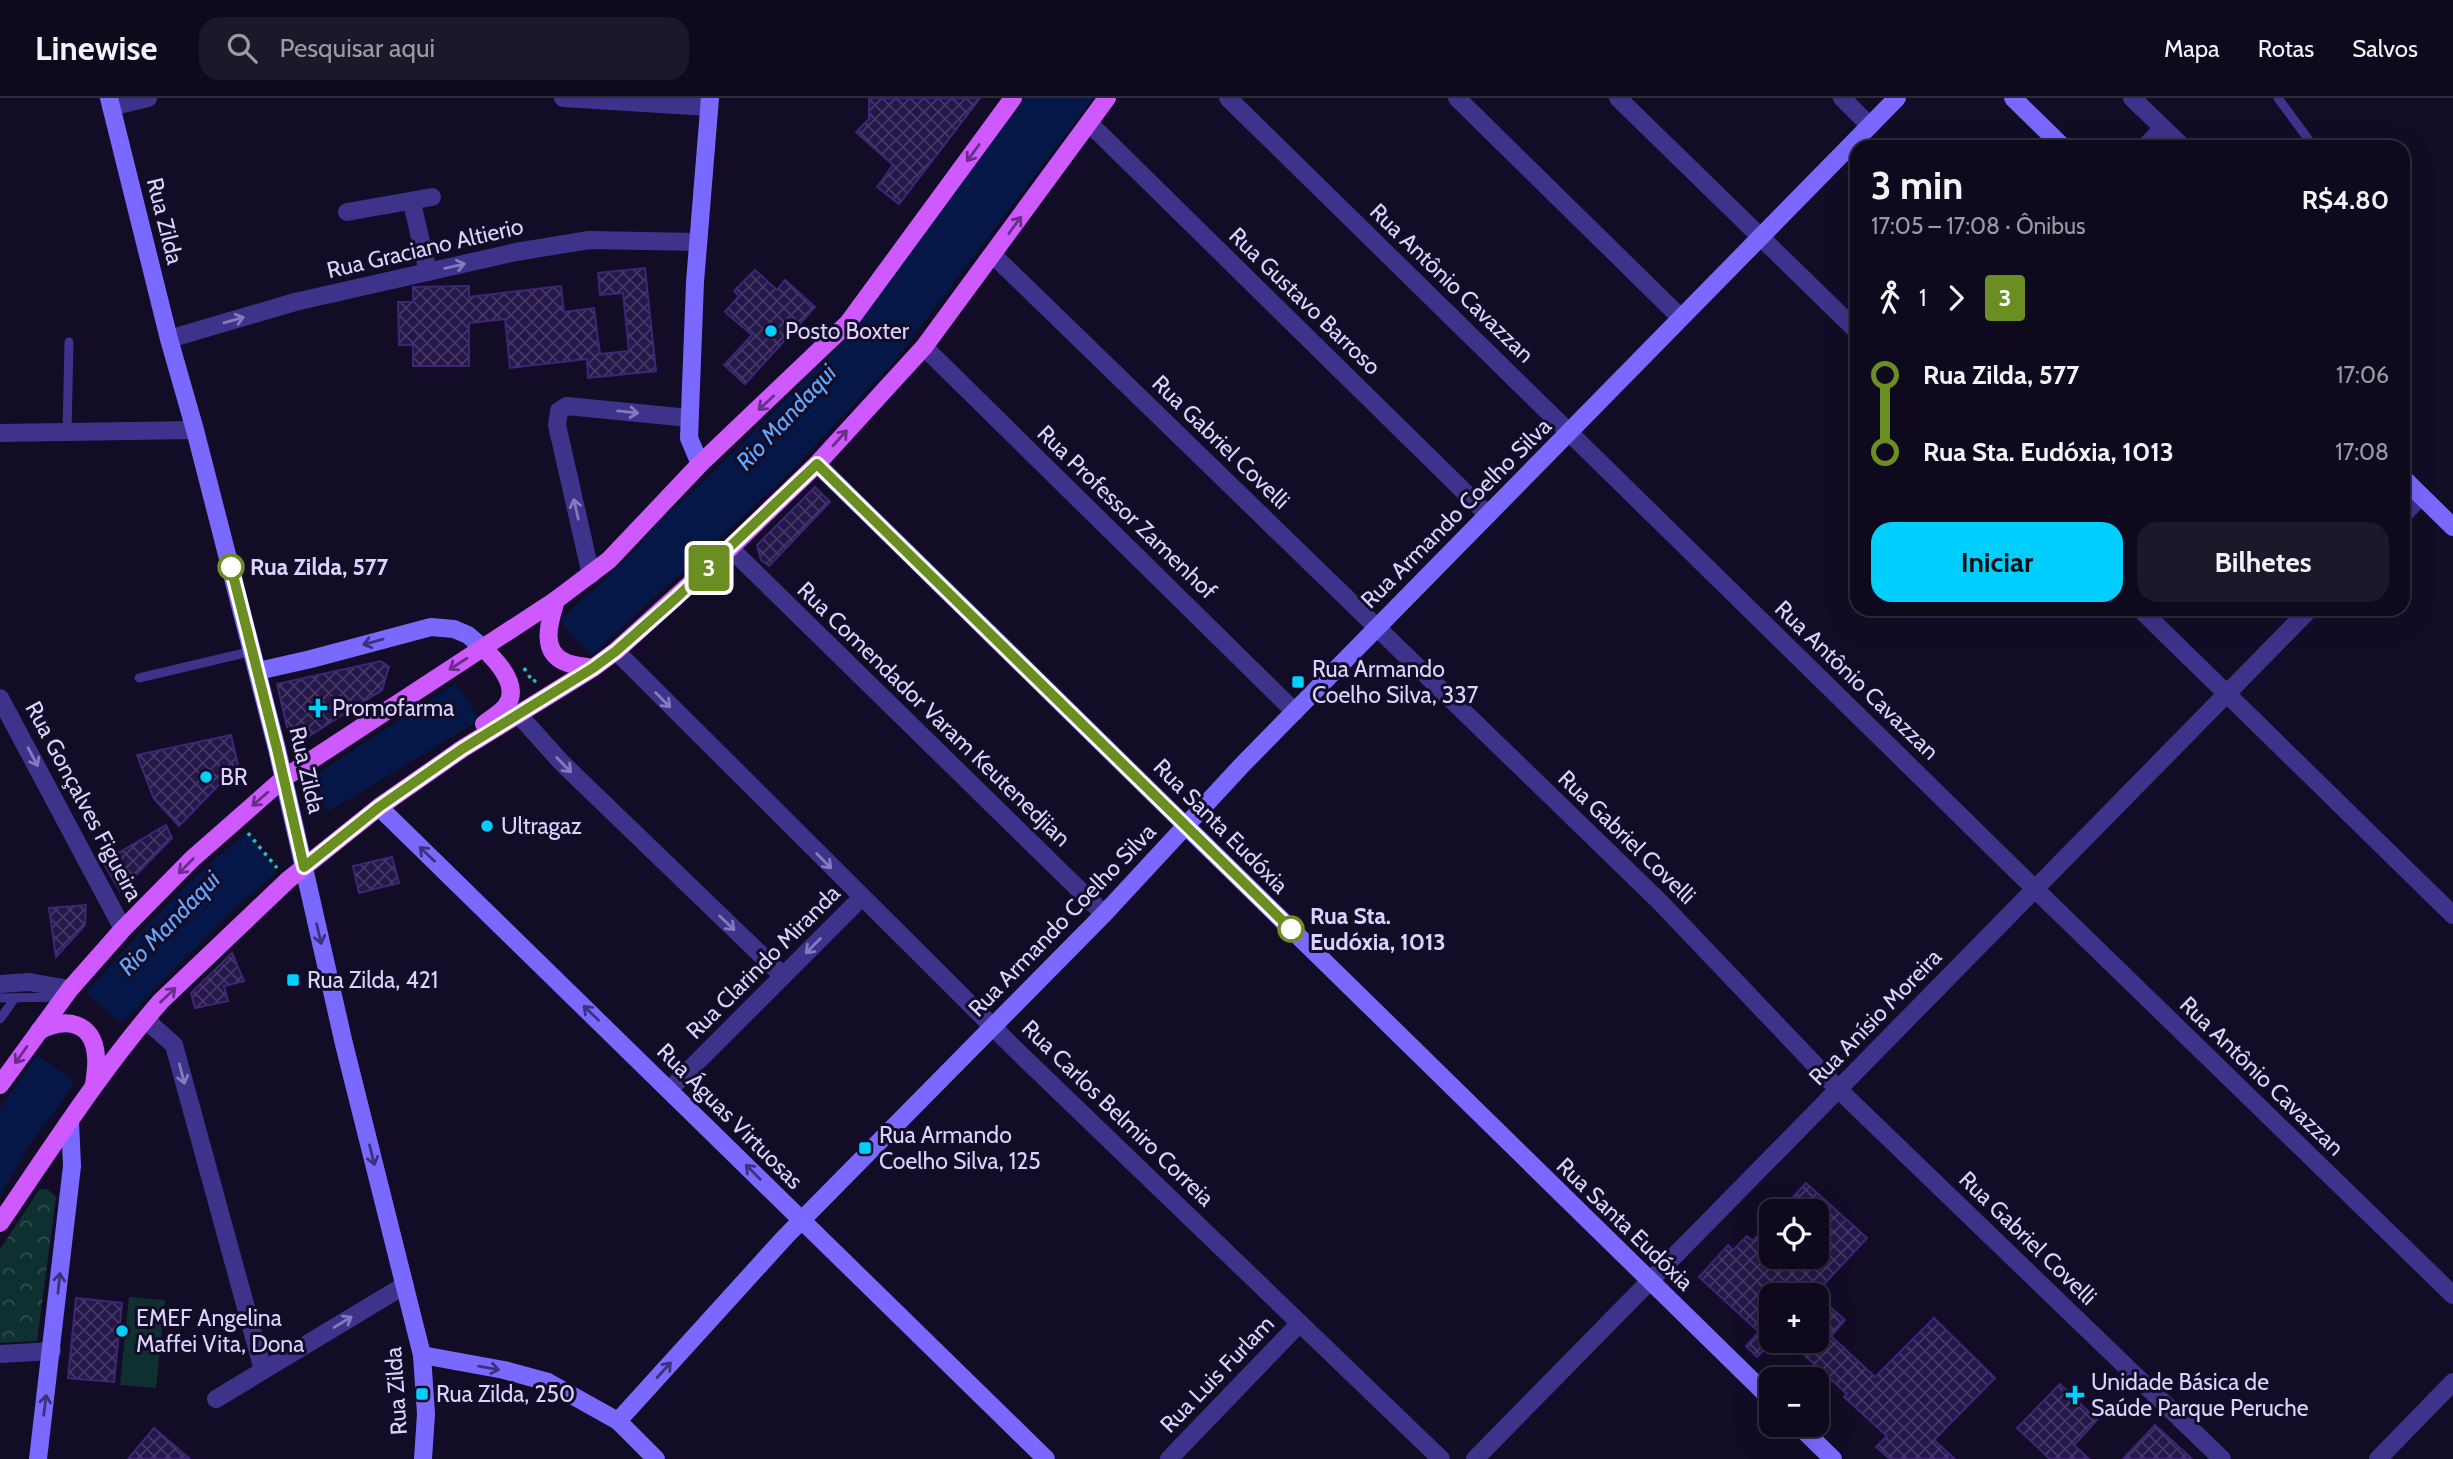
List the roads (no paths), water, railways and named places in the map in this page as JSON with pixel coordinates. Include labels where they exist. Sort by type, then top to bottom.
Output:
[{"type":"main road","points":[[0,1085],[45,1028],[67,993],[123,929],[192,859],[284,778],[556,600],[591,575],[621,548],[701,464],[848,323],[1013,98]]},
{"type":"main road","points":[[0,1223],[94,1086],[161,1002],[288,880],[379,807],[462,749],[616,651],[730,548],[817,464],[924,347],[1107,98]]},
{"type":"main road","points":[[556,600],[548,631],[553,652],[566,663],[593,668]]},
{"type":"main road","points":[[462,749],[468,736],[509,702],[508,682],[503,670],[483,648]]},
{"type":"main road","points":[[45,1028],[63,1022],[72,1023],[89,1034],[96,1060],[94,1086]]},
{"type":"street","points":[[110,102],[148,98]]},
{"type":"street","points":[[563,98],[709,103],[698,242],[689,418],[689,438],[701,464]]},
{"type":"street","name":"Rua Antônio Cavazzan","points":[[1228,98],[2453,1295]]},
{"type":"street","points":[[1457,98],[1680,317]]},
{"type":"street","points":[[1618,98],[1850,324]]},
{"type":"street","points":[[1842,98],[1870,126]]},
{"type":"street","name":"Rua Armando Coelho Silva","points":[[1856,140],[1897,98]]},
{"type":"street","points":[[2013,98],[2056,140]]},
{"type":"street","points":[[2132,98],[2176,140]]},
{"type":"street","name":"Rua Zilda","points":[[110,102],[169,340],[258,671],[344,1044],[422,1355],[426,1414],[423,1459]]},
{"type":"street","name":"Rua Gustavo Barroso","points":[[1089,123],[1488,515]]},
{"type":"street","points":[[2152,140],[2163,128]]},
{"type":"street","name":"Rua Armando Coelho Silva","points":[[618,1420],[801,1220],[1104,914],[1295,712],[1850,146]]},
{"type":"street","points":[[347,212],[432,197]]},
{"type":"street","points":[[412,202],[428,272]]},
{"type":"street","name":"Rua Graciano Altierio","points":[[169,340],[295,302],[516,252],[589,240],[698,242]]},
{"type":"street","name":"Rua Gabriel Covelli","points":[[993,254],[1660,902],[1838,1089],[2222,1459]]},
{"type":"street","name":"Rua Professor Zamenhof","points":[[924,347],[1295,712]]},
{"type":"street","points":[[591,575],[557,425],[559,411],[568,406],[689,418]]},
{"type":"street","points":[[0,433],[195,429]]},
{"type":"street","name":"Rua Santa Eudóxia","points":[[817,464],[1759,1387]]},
{"type":"street","points":[[2410,485],[2453,527]]},
{"type":"street","points":[[2410,508],[2421,496]]},
{"type":"street","name":"Rua Comendador Varam Keutenedjian","points":[[730,548],[1104,914]]},
{"type":"street","points":[[2147,616],[2453,915]]},
{"type":"street","name":"Rua Anísio Moreira","points":[[1475,1459],[2303,616]]},
{"type":"street","points":[[258,671],[431,627],[454,629],[468,635],[483,648]]},
{"type":"street","name":"Rua Carlos Belmiro Correia","points":[[616,651],[861,898],[1441,1459]]},
{"type":"street","name":"Rua Gonçalves Figueira","points":[[0,698],[123,929]]},
{"type":"street","points":[[518,714],[562,763],[783,976]]},
{"type":"street","name":"Rua Águas Virtuosas","points":[[379,807],[1046,1459]]},
{"type":"street","name":"Rua Clarindo Miranda","points":[[670,1090],[861,898]]},
{"type":"street","points":[[0,984],[29,982],[67,993]]},
{"type":"street","points":[[146,1020],[174,1045],[263,1370]]},
{"type":"street","points":[[38,1459],[72,1166],[69,1122]]},
{"type":"street","points":[[216,1399],[405,1286]]},
{"type":"street","name":"Rua Luis Furlam","points":[[1169,1459],[1300,1323]]},
{"type":"street","points":[[0,1354],[52,1351]]},
{"type":"street","points":[[422,1355],[504,1370],[548,1382],[618,1420],[656,1459]]},
{"type":"street","points":[[2378,1459],[2453,1382]]},
{"type":"street","points":[[1810,1437],[1833,1459]]},
{"type":"lane","points":[[2278,98],[2309,140]]},
{"type":"lane","points":[[66,432],[69,342]]},
{"type":"lane","points":[[139,678],[253,651]]},
{"type":"lane","points":[[0,998],[67,993]]},
{"type":"lane","points":[[0,1019],[15,998]]},
{"type":"water","name":"Rio Mandaqui","points":[[1025,98],[1093,98],[894,362],[781,481],[592,655],[569,633],[561,619],[638,549],[650,531],[850,335]]},
{"type":"water","points":[[456,683],[480,720],[328,812],[309,779]]},
{"type":"water","name":"Rio Mandaqui","points":[[248,832],[277,872],[234,909],[121,1024],[86,993],[184,888]]},
{"type":"water","points":[[37,1055],[74,1081],[59,1106],[31,1142],[0,1197],[0,1108]]},
{"type":"place","name":"Posto Boxter","points":[[771,331]]},
{"type":"place","name":"Rua Zilda, 577","points":[[231,567]]},
{"type":"place","name":"Rua Armando Coelho Silva, 337","points":[[1298,682]]},
{"type":"place","name":"Promofarma","points":[[318,708]]},
{"type":"place","name":"BR","points":[[206,777]]},
{"type":"place","name":"Ultragaz","points":[[487,826]]},
{"type":"place","name":"Rua Sta. Eudóxia, 1013","points":[[1291,929]]},
{"type":"place","name":"Rua Zilda, 421","points":[[293,980]]},
{"type":"place","name":"Rua Armando Coelho Silva, 125","points":[[865,1148]]},
{"type":"place","name":"EMEF Angelina Maffei Vita, Dona","points":[[122,1331]]},
{"type":"place","name":"Rua Zilda, 250","points":[[422,1394]]},
{"type":"place","name":"Unidade Básica de Saúde Parque Peruche","points":[[2075,1395]]}]
